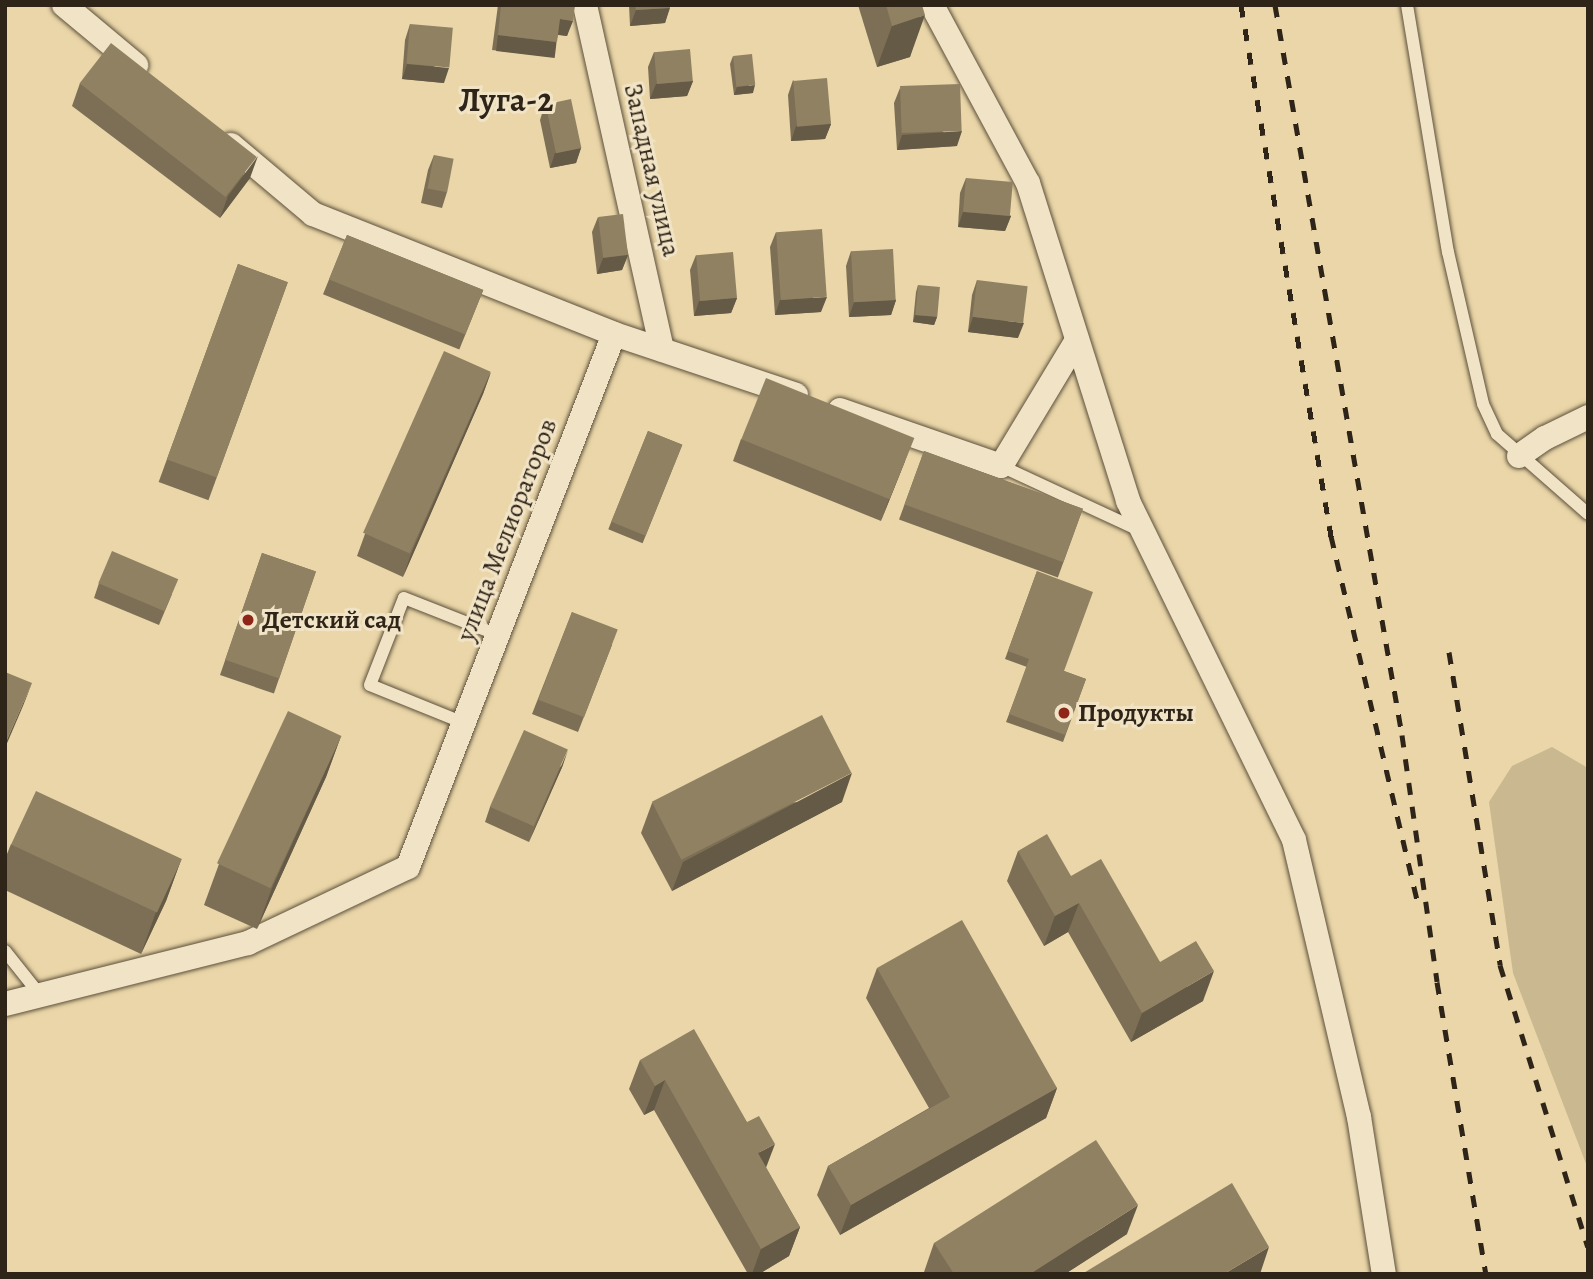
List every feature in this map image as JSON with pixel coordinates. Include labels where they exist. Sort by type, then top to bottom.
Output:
[{"type":"street","points":[[64,5],[158,83]]},
{"type":"street","name":"Западная улица","points":[[585,5],[662,348]]},
{"type":"street","points":[[932,5],[1028,183],[1128,501],[1294,840],[1359,1117],[1384,1274]]},
{"type":"street","points":[[209,127],[313,214],[614,334],[662,348],[1002,466],[1077,340]]},
{"type":"street","name":"улица Мелиораторов","points":[[5,1004],[248,943],[408,867],[614,334]]},
{"type":"street","points":[[1520,456],[1545,438],[1588,417]]},
{"type":"lane","points":[[1407,5],[1448,252],[1483,404],[1497,434],[1588,514]]},
{"type":"lane","points":[[1002,466],[1143,532]]},
{"type":"lane","points":[[464,723],[370,685],[404,598],[498,635]]},
{"type":"lane","points":[[5,951],[40,995]]},
{"type":"shaded area","points":[[1552,747],[1588,768],[1588,1169],[1513,973],[1489,802],[1512,766]]},
{"type":"building","points":[[501,5],[575,5],[573,21],[560,19],[557,42],[498,35]]},
{"type":"building","points":[[635,5],[670,5],[670,8],[636,10]]},
{"type":"building","points":[[886,5],[922,5],[925,15],[892,26]]},
{"type":"building","points":[[410,24],[453,28],[449,68],[407,64]]},
{"type":"building","points":[[111,43],[257,157],[225,197],[80,83]]},
{"type":"building","points":[[690,49],[693,81],[657,84],[654,52]]},
{"type":"building","points":[[752,54],[755,85],[736,87],[733,56]]},
{"type":"building","points":[[827,78],[831,124],[797,127],[793,81]]},
{"type":"building","points":[[960,84],[962,131],[902,133],[900,86]]},
{"type":"building","points":[[571,99],[581,148],[556,153],[546,104]]},
{"type":"building","points":[[434,155],[454,159],[447,192],[428,188]]},
{"type":"building","points":[[966,178],[1013,182],[1010,216],[963,212]]},
{"type":"building","points":[[623,214],[628,255],[603,258],[598,217]]},
{"type":"building","points":[[822,229],[827,297],[781,300],[776,232]]},
{"type":"building","points":[[347,235],[483,290],[465,335],[329,280]]},
{"type":"building","points":[[893,249],[896,300],[854,302],[851,251]]},
{"type":"building","points":[[733,252],[737,298],[700,301],[696,255]]},
{"type":"building","points":[[238,264],[288,282],[217,478],[167,459]]},
{"type":"building","points":[[977,280],[1028,286],[1023,323],[972,317]]},
{"type":"building","points":[[918,285],[940,287],[937,317],[915,315]]},
{"type":"building","points":[[444,351],[491,372],[410,554],[363,533]]},
{"type":"building","points":[[766,378],[914,438],[890,499],[741,439]]},
{"type":"building","points":[[648,431],[682,445],[646,536],[611,522]]},
{"type":"building","points":[[924,451],[1083,509],[1063,562],[905,505]]},
{"type":"building","points":[[112,551],[178,579],[165,611],[98,583]]},
{"type":"building","points":[[262,553],[316,572],[279,678],[225,660]]},
{"type":"building","points":[[1037,571],[1093,592],[1064,671],[1086,679],[1065,735],[1009,714],[1029,659],[1008,651]]},
{"type":"building","points":[[572,612],[618,630],[584,717],[538,700]]},
{"type":"building","points":[[5,672],[32,683],[5,744]]},
{"type":"building","points":[[288,711],[341,736],[270,888],[217,863]]},
{"type":"building","points":[[822,715],[852,773],[681,860],[652,802]]},
{"type":"building","points":[[524,730],[568,750],[534,826],[490,807]]},
{"type":"building","points":[[36,791],[182,859],[157,913],[11,844]]},
{"type":"building","points":[[1047,834],[1071,876],[1101,859],[1160,962],[1196,941],[1214,971],[1142,1013],[1079,903],[1055,916],[1018,851]]},
{"type":"building","points":[[962,920],[1057,1088],[851,1205],[828,1166],[950,1097],[877,968]]},
{"type":"building","points":[[694,1029],[747,1122],[759,1116],[775,1144],[758,1153],[800,1227],[761,1249],[665,1080],[655,1086],[640,1060]]},
{"type":"building","points":[[1096,1140],[1138,1205],[1030,1274],[954,1274],[934,1243]]},
{"type":"building","points":[[1232,1183],[1269,1247],[1224,1274],[1082,1274]]},
{"type":"railway","points":[[1241,5],[1331,536],[1417,901]]},
{"type":"railway","points":[[1275,5],[1402,735],[1437,982],[1486,1274]]},
{"type":"railway","points":[[1449,652],[1500,965],[1588,1247]]},
{"type":"place","name":"Детский сад","points":[[248,620]]},
{"type":"place","name":"Продукты","points":[[1064,713]]},
{"type":"district","name":"Луга-2","points":[[506,100]]}]
